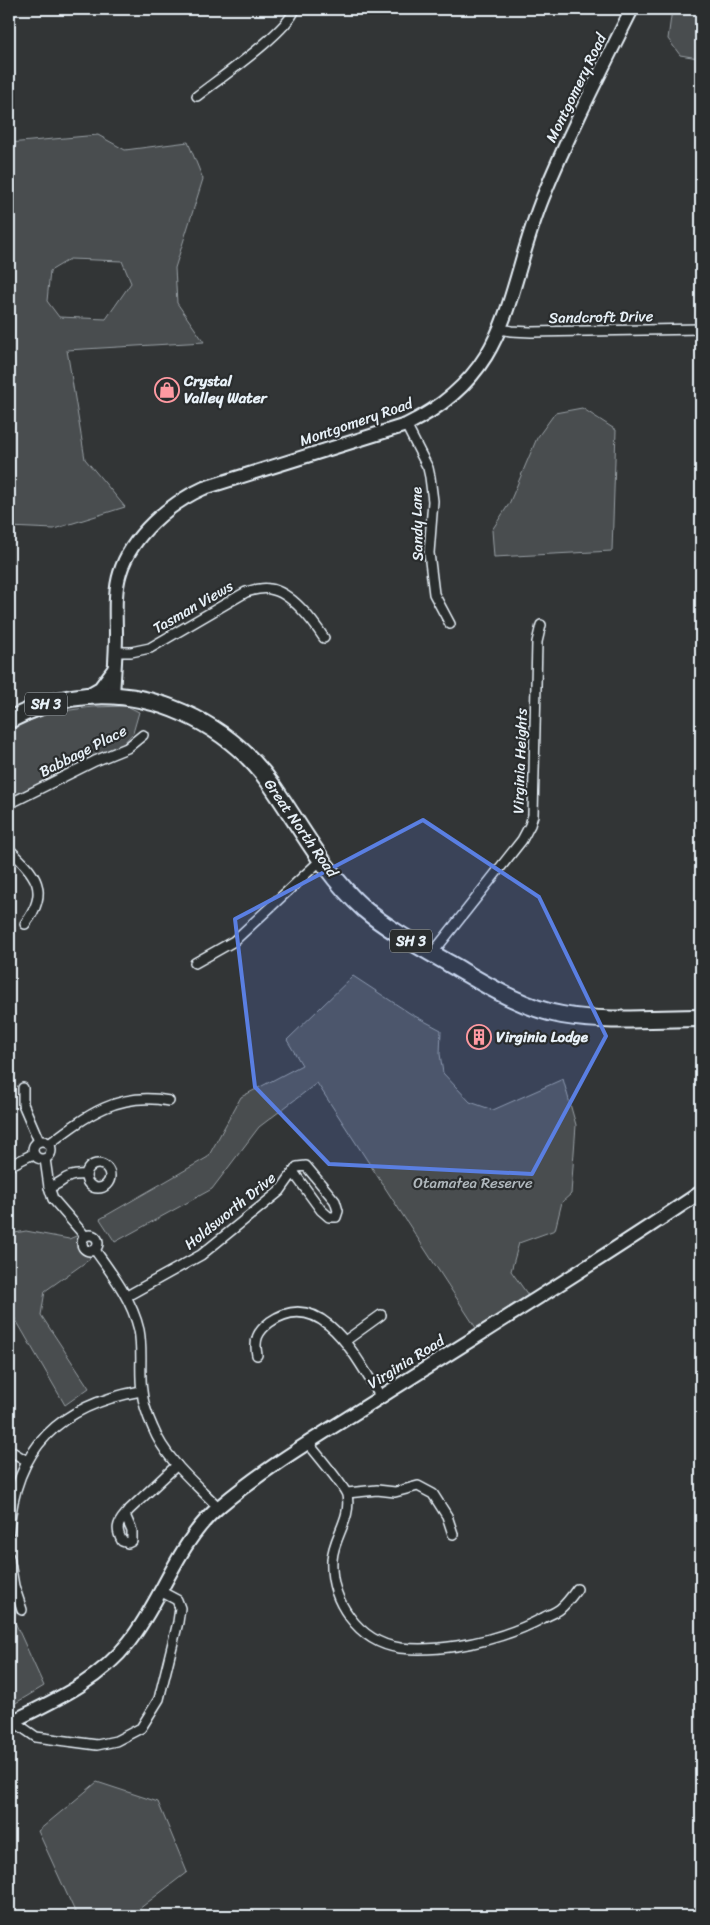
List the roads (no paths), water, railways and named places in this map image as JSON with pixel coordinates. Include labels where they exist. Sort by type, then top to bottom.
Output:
[{"type":"highway","name":"Great North Road","points":[[9,720],[49,703],[86,696],[113,696],[155,702],[177,710],[230,740],[256,766],[320,860],[350,894],[365,909],[398,934],[432,954],[516,1000],[561,1015],[606,1018],[701,1018]]},
{"type":"street","points":[[197,96],[280,30],[292,16],[295,9]]},
{"type":"street","name":"Montgomery Road","points":[[113,696],[116,652],[116,602],[120,574],[123,564],[136,544],[151,525],[169,508],[204,488],[406,425],[440,405],[462,386],[481,365],[500,329],[542,199],[632,9]]},
{"type":"street","name":"Sandcroft Drive","points":[[500,329],[531,332],[701,329]]},
{"type":"street","name":"Sandy Lane","points":[[406,425],[428,468],[430,477],[433,501],[430,553],[434,594],[450,624]]},
{"type":"street","name":"Tasman Views","points":[[116,652],[131,652],[150,648],[246,592],[258,588],[277,590],[286,596],[312,620],[324,638]]},
{"type":"street","name":"Virginia Heights","points":[[432,954],[522,840],[530,825],[533,815],[537,642],[541,625]]},
{"type":"street","points":[[86,696],[100,688],[115,668]]},
{"type":"street","name":"Babbage Place","points":[[9,804],[94,761],[126,748],[143,735]]},
{"type":"street","points":[[9,849],[35,876],[38,885],[36,905],[25,924]]},
{"type":"street","points":[[195,963],[234,941],[320,860]]},
{"type":"street","points":[[23,1088],[23,1104],[39,1142]]},
{"type":"street","points":[[49,1144],[70,1128],[107,1105],[146,1097],[169,1101]]},
{"type":"street","points":[[43,1141],[49,1144],[51,1152],[45,1159],[39,1160],[33,1154],[33,1147],[39,1142],[43,1141]]},
{"type":"street","points":[[9,1166],[33,1154]]},
{"type":"street","points":[[45,1159],[49,1187],[56,1204],[85,1236],[96,1237],[98,1245],[95,1250],[127,1296],[139,1331],[142,1353],[142,1391],[153,1429],[162,1446],[177,1465],[218,1507]]},
{"type":"street","name":"Holdsworth Drive","points":[[306,1166],[335,1201],[338,1211],[336,1217],[329,1217],[320,1210],[297,1177],[298,1167],[306,1166]]},
{"type":"street","points":[[49,1187],[54,1186],[68,1176],[86,1175]]},
{"type":"street","name":"Holdsworth Drive","points":[[127,1296],[202,1255],[297,1177],[316,1178]]},
{"type":"street","name":"Virginia Road","points":[[11,1722],[78,1688],[116,1658],[131,1640],[193,1535],[218,1507],[259,1476],[308,1443],[701,1192]]},
{"type":"street","points":[[256,1355],[254,1344],[258,1333],[276,1318],[301,1313],[313,1315],[324,1320],[345,1341],[381,1397]]},
{"type":"street","points":[[345,1341],[381,1315]]},
{"type":"street","points":[[9,1531],[14,1495],[20,1475],[36,1447],[76,1413],[102,1400],[142,1391]]},
{"type":"street","points":[[308,1443],[347,1493],[348,1508],[343,1526],[334,1545],[332,1560],[334,1589],[344,1611],[373,1639],[398,1648],[432,1650],[476,1643],[518,1631],[560,1610],[578,1589]]},
{"type":"street","points":[[9,1450],[27,1461]]},
{"type":"street","points":[[126,1516],[129,1510],[177,1465]]},
{"type":"street","points":[[347,1493],[377,1490],[395,1492],[418,1486],[433,1494],[447,1516],[452,1534]]},
{"type":"street","points":[[9,1557],[14,1586],[22,1610]]},
{"type":"street","name":"Virginia Road","points":[[11,1722],[36,1737],[98,1745],[116,1741],[141,1728],[158,1698],[180,1608],[177,1600],[160,1592]]},
{"type":"place","name":"Crystal Valley Water","points":[[167,390]]},
{"type":"place","name":"Virginia Lodge","points":[[479,1037]]},
{"type":"park label","name":"Otamatea Reserve","points":[[473,1183]]}]
